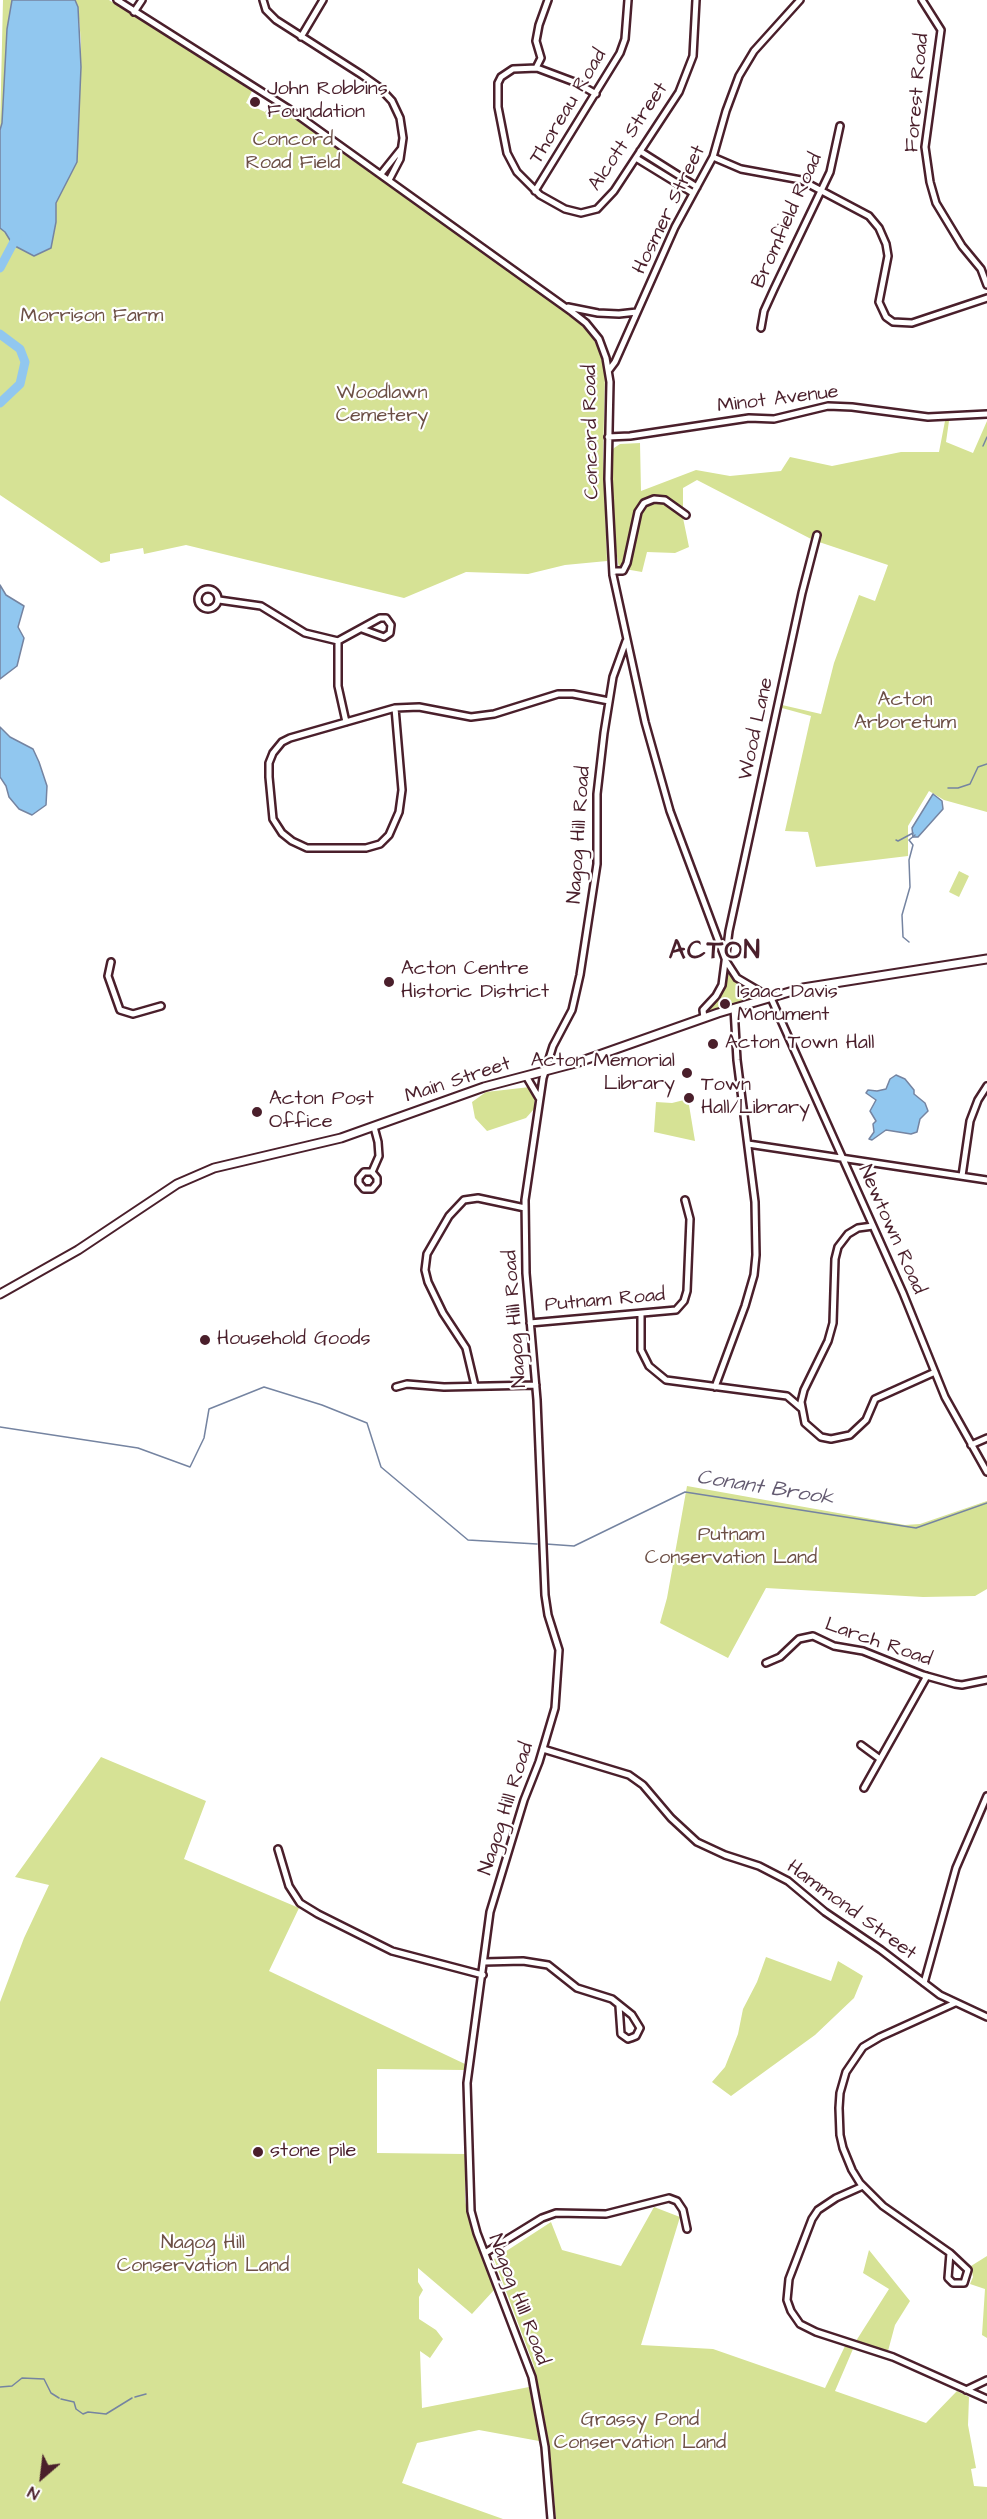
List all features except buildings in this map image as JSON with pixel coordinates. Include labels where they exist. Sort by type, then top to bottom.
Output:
[{"type":"main road","name":"Main Street","points":[[0,1294],[78,1250],[177,1184],[214,1168],[374,1127],[484,1087],[579,1062],[734,1008],[803,988],[987,959]]},
{"type":"street","name":"Concord Road","points":[[117,0],[289,109],[565,306],[596,334],[604,350],[609,370],[610,539],[613,572],[645,722],[670,811],[724,956],[731,970],[744,983],[771,998]]},
{"type":"street","points":[[134,12],[142,0]]},
{"type":"street","points":[[263,0],[266,10],[272,17],[362,75],[388,96],[400,118],[403,132],[403,145],[398,163],[389,180]]},
{"type":"street","points":[[301,37],[323,0]]},
{"type":"street","points":[[536,68],[541,58],[536,41],[538,25],[548,0]]},
{"type":"street","name":"Thoreau Road","points":[[535,191],[596,94],[622,46],[628,0]]},
{"type":"street","name":"Alcott Street","points":[[596,94],[577,83],[536,68],[522,67],[507,72],[498,83],[497,95],[507,153],[517,172],[535,191],[565,209],[581,213],[597,209],[614,191],[679,92],[690,64],[696,0]]},
{"type":"street","name":"Hosmer Street","points":[[609,370],[614,365],[675,227],[713,157],[726,111],[745,66],[754,51],[800,0]]},
{"type":"street","name":"Forest Road","points":[[922,0],[940,30],[925,147],[930,182],[936,203],[962,246],[981,268],[987,285]]},
{"type":"street","name":"Bromfield Road","points":[[761,328],[764,311],[834,159],[840,126]]},
{"type":"street","points":[[381,174],[403,145]]},
{"type":"street","points":[[640,151],[697,187]]},
{"type":"street","points":[[713,157],[741,169],[801,180],[869,216],[879,228],[886,244],[888,256],[879,302],[886,317],[893,322],[912,323],[987,298]]},
{"type":"street","points":[[636,158],[693,193]]},
{"type":"street","points":[[565,306],[598,313],[638,312]]},
{"type":"street","name":"Minot Avenue","points":[[608,436],[630,436],[749,418],[774,419],[828,406],[852,406],[928,417],[987,414]]},
{"type":"street","points":[[613,572],[622,571],[627,563],[638,512],[644,503],[654,499],[665,500],[686,516]]},
{"type":"street","name":"Wood Lane","points":[[724,956],[799,605],[818,535]]},
{"type":"street","points":[[219,600],[261,606],[305,633],[338,641],[381,617],[388,620],[391,628],[389,635],[383,637],[362,629]]},
{"type":"street","points":[[338,641],[338,686],[346,722]]},
{"type":"street","name":"Nagog Hill Road","points":[[551,2519],[545,2447],[532,2377],[477,2233],[470,2204],[467,2083],[490,1912],[555,1708],[559,1650],[548,1615],[545,1595],[536,1385],[526,1273],[526,1181],[539,1098],[553,1046],[572,1010],[580,975],[597,864],[597,794],[609,701],[619,657],[627,641]]},
{"type":"street","points":[[395,708],[402,790],[399,812],[389,835],[380,844],[366,848],[307,848],[282,833],[273,819],[270,763],[273,753],[282,742],[395,708],[419,707],[471,717],[494,714],[545,696],[564,693],[609,701]]},
{"type":"street","points":[[714,932],[729,931]]},
{"type":"street","name":"Concord Road","points":[[704,1018],[703,1010],[717,996],[722,985],[724,956]]},
{"type":"street","points":[[111,962],[108,976],[120,1010],[133,1014],[161,1006]]},
{"type":"street","name":"Newtown Road","points":[[771,998],[873,1226],[935,1372],[987,1472]]},
{"type":"street","points":[[715,1387],[754,1275],[756,1225],[734,1008]]},
{"type":"street","points":[[526,1076],[539,1098]]},
{"type":"street","points":[[962,1176],[970,1121],[978,1100],[987,1086]]},
{"type":"street","points":[[372,1172],[379,1156],[374,1127]]},
{"type":"street","points":[[748,1144],[987,1179]]},
{"type":"street","points":[[475,1386],[466,1348],[443,1314],[428,1282],[425,1267],[427,1254],[449,1216],[464,1200],[478,1198],[525,1208]]},
{"type":"street","name":"Putnam Road","points":[[530,1323],[676,1310],[686,1297],[690,1219],[685,1200]]},
{"type":"street","points":[[873,1226],[858,1228],[848,1234],[838,1247],[835,1259],[834,1314],[830,1335],[804,1390],[801,1408],[805,1423],[820,1437],[841,1438],[860,1427],[875,1399],[879,1396],[935,1372]]},
{"type":"street","points":[[641,1314],[640,1350],[649,1366],[666,1380],[787,1396],[801,1408]]},
{"type":"street","points":[[396,1387],[407,1384],[536,1385]]},
{"type":"street","points":[[971,1445],[987,1438]]},
{"type":"street","name":"Larch Road","points":[[766,1663],[780,1658],[800,1639],[813,1636],[836,1647],[863,1651],[927,1676],[962,1685],[987,1680]]},
{"type":"street","points":[[864,1788],[927,1676]]},
{"type":"street","points":[[861,1745],[880,1759]]},
{"type":"street","name":"Hammond Street","points":[[543,1749],[629,1775],[643,1785],[671,1818],[697,1842],[725,1856],[759,1866],[788,1881],[825,1912],[924,1983],[955,2003],[987,2017]]},
{"type":"street","points":[[924,1983],[956,1868],[987,1796]]},
{"type":"street","points":[[278,1849],[289,1886],[300,1903],[392,1950],[483,1975]]},
{"type":"street","points":[[484,1962],[542,1963],[561,1974],[577,1988],[606,1996],[632,2015],[640,2028],[636,2036],[632,2038],[628,2039],[621,2034],[619,2006]]},
{"type":"street","points":[[950,2253],[948,2278],[954,2283],[964,2283],[968,2270],[950,2253],[883,2206],[863,2186],[847,2161],[840,2135],[840,2093],[851,2062],[870,2042],[955,2003]]},
{"type":"street","points":[[863,2186],[836,2198],[818,2210],[812,2219],[789,2279],[786,2300],[790,2311],[801,2324],[816,2332],[893,2357],[987,2399]]},
{"type":"street","points":[[485,2253],[543,2218],[556,2213],[606,2214],[669,2198],[677,2201],[683,2210],[687,2229]]},
{"type":"street","points":[[966,2390],[987,2380]]},
{"type":"green space","points":[[3,0],[12,0],[7,29],[0,130]]},
{"type":"green space","name":"Woodlawn Cemetery","points":[[75,0],[109,0],[252,91],[246,103],[265,112],[271,102],[567,313],[589,332],[599,349],[605,374],[603,457],[607,561],[565,565],[528,574],[466,572],[404,598],[186,545],[144,554],[143,548],[110,554],[110,561],[101,563],[0,495],[0,228],[13,245],[56,222],[56,203],[77,162],[81,42],[78,7]]},
{"type":"green space","name":"Acton Arboretum","points":[[945,421],[949,421],[946,442],[973,453],[987,421],[987,812],[944,800],[929,791],[908,826],[908,856],[816,867],[808,832],[785,831],[811,716],[782,708],[782,705],[821,714],[834,663],[859,595],[875,601],[888,565],[813,540],[697,480],[683,488],[683,518],[689,547],[675,553],[647,552],[642,572],[619,568],[613,532],[611,453],[620,444],[640,443],[641,491],[696,470],[730,476],[781,471],[790,457],[832,466],[901,452],[939,452]]},
{"type":"green space","points":[[959,871],[969,876],[959,897],[949,892]]},
{"type":"green space","points":[[728,974],[767,997],[708,1015],[705,1011],[720,996]]},
{"type":"green space","points":[[530,1087],[535,1096],[534,1109],[526,1118],[487,1131],[475,1118],[472,1102],[486,1092]]},
{"type":"green space","points":[[688,1099],[695,1141],[654,1132],[656,1102],[672,1103]]},
{"type":"green space","name":"Putnam Conservation Land","points":[[687,1486],[905,1525],[920,1524],[987,1501],[987,1589],[975,1596],[923,1597],[766,1588],[728,1658],[660,1623],[667,1598]]},
{"type":"green space","name":"Nagog Hill Conservation Land","points":[[101,1757],[206,1801],[184,1859],[299,1908],[269,1971],[465,2064],[464,2070],[377,2069],[377,2153],[465,2154],[467,2212],[494,2290],[472,2314],[418,2268],[418,2282],[423,2290],[419,2297],[419,2319],[436,2330],[443,2339],[430,2358],[420,2351],[422,2408],[529,2387],[539,2441],[479,2430],[417,2443],[402,2483],[503,2519],[0,2519],[0,2002],[24,1938],[49,1885],[15,1877]]},
{"type":"green space","points":[[766,1957],[831,1981],[838,1961],[863,1976],[854,1998],[815,2035],[731,2096],[712,2082],[725,2067],[738,2034],[743,2009],[757,1982]]},
{"type":"green space","name":"Grassy Pond Conservation Land","points":[[654,2207],[680,2217],[641,2345],[713,2349],[825,2388],[845,2346],[853,2349],[835,2391],[926,2423],[957,2391],[969,2397],[968,2425],[976,2468],[971,2469],[974,2486],[987,2487],[987,2519],[556,2519],[549,2443],[534,2366],[494,2259],[551,2222],[562,2250],[621,2266]]},
{"type":"green space","points":[[869,2250],[910,2301],[895,2325],[888,2351],[856,2341],[889,2289],[863,2273]]},
{"type":"green space","points":[[987,2256],[987,2338],[982,2335],[985,2289],[970,2284],[973,2277],[971,2266]]},
{"type":"water","points":[[12,0],[75,0],[78,7],[81,67],[77,162],[56,203],[56,222],[51,248],[34,256],[13,245],[0,228],[0,130],[7,29]]},
{"type":"water","points":[[0,585],[6,595],[24,606],[18,627],[24,638],[17,666],[0,679]]},
{"type":"water","points":[[0,727],[10,737],[33,749],[39,762],[47,786],[46,805],[32,815],[19,809],[9,797],[0,777]]},
{"type":"water","points":[[933,794],[942,801],[943,809],[918,837],[913,837],[912,828]]},
{"type":"water","points":[[896,1075],[905,1079],[914,1090],[914,1094],[925,1103],[928,1111],[920,1119],[917,1132],[911,1134],[886,1130],[872,1140],[869,1139],[874,1132],[873,1124],[876,1121],[870,1111],[876,1100],[866,1093],[868,1090],[886,1089],[890,1079]]},
{"type":"waterway","points":[[0,268],[17,236]]},
{"type":"waterway","points":[[0,334],[20,349],[25,362],[20,384],[0,403]]},
{"type":"waterway","points":[[983,446],[987,437]]},
{"type":"waterway","points":[[948,788],[970,784],[978,767],[987,764]]},
{"type":"waterway","points":[[896,840],[913,833]]},
{"type":"waterway","points":[[909,942],[903,937],[902,915],[910,887],[909,860],[913,845],[909,840],[915,835]]},
{"type":"waterway","name":"Conant Brook","points":[[0,1427],[138,1448],[190,1467],[204,1438],[209,1409],[264,1387],[322,1405],[367,1423],[381,1467],[468,1540],[537,1544]]},
{"type":"waterway","name":"Conant Brook","points":[[546,1544],[574,1546],[685,1492],[916,1528],[987,1503]]},
{"type":"waterway","points":[[0,2387],[12,2386],[22,2378],[44,2379],[51,2393],[59,2398]]},
{"type":"waterway","points":[[135,2397],[146,2394]]},
{"type":"waterway","points":[[61,2399],[74,2402],[76,2409],[83,2414],[88,2412],[106,2414],[132,2398]]},
{"type":"place","name":"John Robbins Foundation","points":[[255,102]]},
{"type":"place","name":"Acton Centre Historic District","points":[[389,982]]},
{"type":"place","name":"Isaac Davis Monument","points":[[725,1004]]},
{"type":"place","name":"Acton Town Hall","points":[[713,1044]]},
{"type":"place","name":"Acton Memorial Library","points":[[687,1073]]},
{"type":"place","name":"Town Hall/Library","points":[[689,1098]]},
{"type":"place","name":"Acton Post Office","points":[[257,1112]]},
{"type":"place","name":"Household Goods","points":[[205,1340]]},
{"type":"place","name":"stone pile","points":[[258,2152]]},
{"type":"district","name":"ACTON","points":[[715,953]]},
{"type":"park label","name":"Concord Road Field","points":[[293,152]]},
{"type":"park label","name":"Morrison Farm","points":[[92,317]]}]
